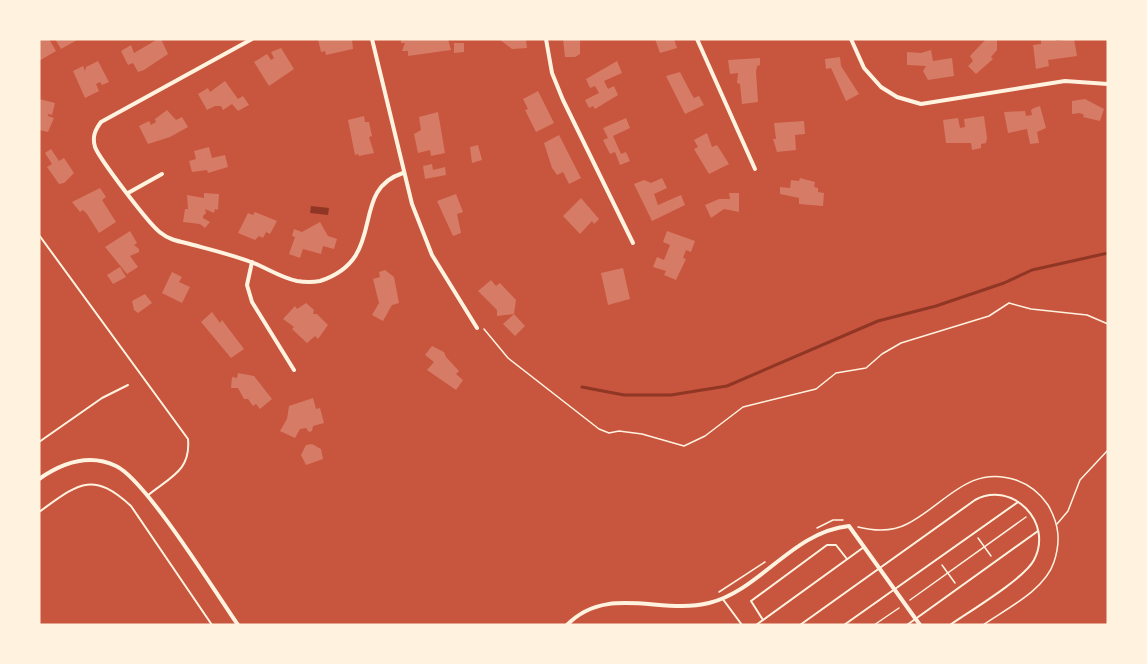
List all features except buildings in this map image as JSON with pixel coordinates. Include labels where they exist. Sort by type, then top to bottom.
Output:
[{"type":"street","points":[[252,39],[101,122],[94,133],[96,149],[145,219],[161,234],[252,262],[300,282],[318,281],[335,273],[360,251],[370,205],[376,191],[394,176],[403,174]]},
{"type":"street","points":[[372,39],[403,174],[432,255],[477,328]]},
{"type":"street","points":[[546,39],[552,73],[559,91],[633,243]]},
{"type":"street","points":[[697,39],[755,169]]},
{"type":"street","points":[[851,39],[864,68],[881,87],[897,97],[921,104],[1065,81],[1108,84]]},
{"type":"street","points":[[128,193],[162,174]]},
{"type":"street","points":[[252,262],[247,285],[252,302],[294,370]]},
{"type":"street","points":[[39,479],[70,462],[98,460],[124,470],[147,496],[238,625]]},
{"type":"street","points":[[567,625],[588,610],[611,602],[682,606],[722,598],[814,536],[849,526],[920,625]]},
{"type":"lane","points":[[39,235],[188,439],[189,455],[185,466],[147,496]]},
{"type":"lane","points":[[39,442],[102,398],[128,385]]},
{"type":"lane","points":[[39,512],[85,484],[100,483],[115,491],[131,506],[212,625]]},
{"type":"lane","points":[[800,625],[979,498],[997,495],[1018,501],[1031,513],[1038,531],[1037,553],[1026,570],[950,625]]},
{"type":"lane","points":[[844,625],[1018,501]]},
{"type":"lane","points":[[907,625],[1038,531]]},
{"type":"lane","points":[[763,620],[751,601],[827,545],[836,545],[847,559]]},
{"type":"lane","points":[[756,625],[864,547]]},
{"type":"lane","points":[[722,598],[742,625]]},
{"type":"path","points":[[477,328],[486,329],[508,358],[600,429],[609,433],[619,431],[642,434],[684,446],[705,436],[743,407],[816,389],[836,373],[866,368],[882,354],[901,343],[989,316],[1009,303],[1031,309],[1087,315],[1108,324]]},
{"type":"path","points":[[1057,524],[1068,511],[1080,480],[1108,450]]},
{"type":"path","points":[[874,625],[1031,513]]},
{"type":"path","points":[[974,531],[995,562]]},
{"type":"path","points":[[937,557],[959,588]]},
{"type":"shaded area","points":[[311,206],[329,208],[328,215],[310,213]]},
{"type":"waterway","points":[[582,387],[624,395],[671,395],[727,386],[878,321],[936,306],[1004,283],[1032,270],[1108,253]]}]
